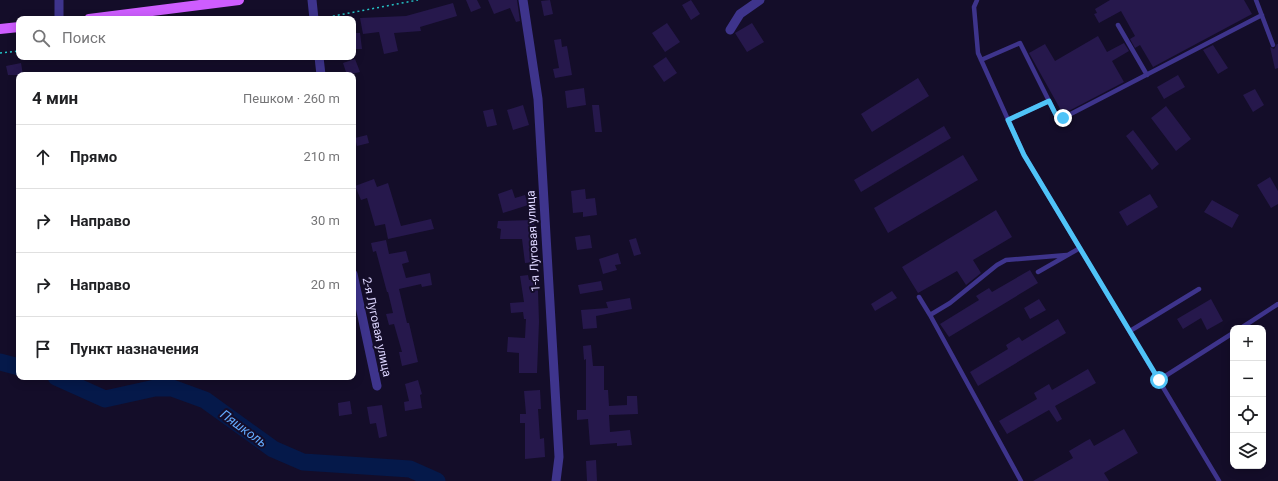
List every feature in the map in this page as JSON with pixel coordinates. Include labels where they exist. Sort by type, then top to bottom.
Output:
[{"type":"main road","points":[[112,16],[239,0]]},
{"type":"main road","points":[[0,29],[16,27]]},
{"type":"street","points":[[59,0],[59,16]]},
{"type":"street","points":[[312,0],[314,16]]},
{"type":"street","name":"1-я Луговая улица","points":[[522,0],[538,99],[559,457],[556,481]]},
{"type":"street","points":[[730,30],[740,14],[760,0]]},
{"type":"street","points":[[319,60],[321,72]]},
{"type":"street","name":"2-я Луговая улица","points":[[356,288],[377,386]]},
{"type":"lane","points":[[978,0],[974,7],[978,53],[1024,155],[1219,481]]},
{"type":"lane","points":[[1256,0],[1273,45]]},
{"type":"lane","points":[[981,60],[1020,43],[1056,115],[1063,118],[1262,15]]},
{"type":"lane","points":[[1118,25],[1147,75]]},
{"type":"lane","points":[[1008,120],[1049,101]]},
{"type":"lane","points":[[1038,272],[1080,248]]},
{"type":"lane","points":[[930,315],[950,303],[997,265],[1006,260],[1067,255]]},
{"type":"lane","points":[[1130,331],[1199,289]]},
{"type":"lane","points":[[919,297],[1021,481]]},
{"type":"lane","points":[[1246,325],[1278,304]]},
{"type":"lane","points":[[1159,380],[1230,335]]},
{"type":"path","points":[[336,16],[379,9],[418,0]]},
{"type":"path","points":[[0,53],[16,51]]},
{"type":"building","points":[[466,0],[477,0],[481,8],[471,12]]},
{"type":"building","points":[[488,0],[517,0],[520,21],[516,22],[510,8],[494,14]]},
{"type":"building","points":[[550,0],[553,14],[544,16],[541,1]]},
{"type":"building","points":[[691,0],[700,14],[691,20],[682,5]]},
{"type":"building","points":[[1110,0],[1244,0],[1252,14],[1153,67],[1140,45],[1135,48],[1130,39],[1135,36],[1121,11],[1099,23],[1094,14],[1097,13],[1095,9]]},
{"type":"building","points":[[453,3],[457,16],[420,27],[421,31],[394,33],[398,51],[384,54],[379,32],[363,34],[360,18],[406,16]]},
{"type":"building","points":[[667,23],[680,42],[665,52],[652,33]]},
{"type":"building","points":[[752,23],[764,42],[747,52],[735,33]]},
{"type":"building","points":[[356,33],[360,33],[362,49],[356,49]]},
{"type":"building","points":[[1098,36],[1107,52],[1124,43],[1129,51],[1112,61],[1124,82],[1063,114],[1029,53],[1045,44],[1055,61]]},
{"type":"building","points":[[561,39],[562,47],[567,46],[572,75],[555,78],[553,69],[559,68],[554,40]]},
{"type":"building","points":[[1277,44],[1278,68],[1275,69],[1270,47],[1274,49]]},
{"type":"building","points":[[1213,45],[1228,68],[1218,74],[1203,50]]},
{"type":"building","points":[[666,57],[677,73],[664,82],[653,66]]},
{"type":"building","points":[[355,60],[360,72],[346,72],[343,63]]},
{"type":"building","points":[[21,63],[22,72],[16,72],[16,75],[8,75],[6,66]]},
{"type":"building","points":[[1178,75],[1185,87],[1164,99],[1157,87]]},
{"type":"building","points":[[918,78],[929,96],[872,132],[861,114]]},
{"type":"building","points":[[584,88],[586,105],[567,108],[565,91]]},
{"type":"building","points":[[1255,89],[1264,105],[1253,112],[1243,95]]},
{"type":"building","points":[[523,105],[529,125],[513,130],[507,110]]},
{"type":"building","points":[[592,105],[599,105],[602,132],[595,132]]},
{"type":"building","points":[[1166,106],[1191,139],[1176,151],[1151,118]]},
{"type":"building","points":[[493,109],[497,125],[487,127],[483,111]]},
{"type":"building","points":[[944,126],[951,138],[861,192],[854,180]]},
{"type":"building","points":[[1133,130],[1159,164],[1152,170],[1126,136]]},
{"type":"building","points":[[367,135],[369,143],[357,146],[356,138]]},
{"type":"building","points":[[963,155],[978,180],[888,233],[874,208]]},
{"type":"building","points":[[1270,177],[1278,191],[1278,204],[1271,208],[1257,185]]},
{"type":"building","points":[[374,179],[377,187],[388,183],[401,226],[431,219],[434,229],[388,239],[385,224],[375,226],[367,198],[361,200],[356,186]]},
{"type":"building","points":[[512,189],[515,198],[525,195],[528,205],[503,213],[498,194]]},
{"type":"building","points":[[585,189],[586,199],[595,198],[597,215],[583,217],[583,212],[573,213],[571,191]]},
{"type":"building","points":[[1150,194],[1158,207],[1127,226],[1119,212]]},
{"type":"building","points":[[1212,200],[1239,215],[1232,228],[1204,212]]},
{"type":"building","points":[[996,210],[1012,237],[973,260],[981,273],[966,285],[957,271],[918,293],[902,267]]},
{"type":"building","points":[[534,220],[535,235],[532,235],[535,262],[525,263],[522,239],[500,239],[501,229],[497,228],[498,221]]},
{"type":"building","points":[[590,235],[592,248],[577,250],[575,237]]},
{"type":"building","points":[[636,238],[641,254],[634,256],[629,240]]},
{"type":"building","points":[[386,240],[389,254],[406,251],[409,262],[402,264],[406,278],[430,273],[432,285],[422,287],[421,284],[399,289],[418,362],[402,366],[399,352],[402,352],[394,324],[389,325],[386,314],[393,313],[388,292],[376,251],[373,252],[371,243]]},
{"type":"building","points":[[618,253],[621,264],[615,265],[617,270],[603,274],[599,259]]},
{"type":"building","points":[[1030,270],[1038,283],[949,337],[940,324],[979,300],[976,296],[989,288],[992,292]]},
{"type":"building","points":[[528,275],[529,280],[537,279],[539,322],[537,373],[519,373],[519,353],[507,352],[508,337],[525,338],[526,319],[524,319],[523,312],[511,313],[510,303],[524,302],[520,276]]},
{"type":"building","points":[[601,281],[603,290],[580,294],[578,285]]},
{"type":"building","points":[[892,291],[897,298],[875,311],[871,304]]},
{"type":"building","points":[[630,298],[632,309],[596,316],[597,328],[583,329],[581,310],[608,308],[606,302]]},
{"type":"building","points":[[1039,299],[1046,310],[1030,319],[1024,308]]},
{"type":"building","points":[[1211,299],[1223,321],[1207,330],[1201,318],[1183,329],[1177,319]]},
{"type":"building","points":[[1058,319],[1066,333],[978,386],[970,372],[1008,349],[1006,345],[1019,337],[1022,341]]},
{"type":"building","points":[[591,345],[593,366],[604,366],[604,390],[608,390],[609,406],[627,405],[627,396],[637,396],[638,414],[609,415],[610,432],[630,430],[632,445],[617,446],[617,443],[590,445],[588,419],[577,420],[577,410],[586,410],[586,359],[584,360],[583,346]]},
{"type":"building","points":[[1088,369],[1096,383],[1055,406],[1062,419],[1057,422],[1049,410],[1007,434],[999,421],[1037,399],[1034,393],[1049,384],[1052,390]]},
{"type":"building","points":[[418,380],[422,394],[420,395],[422,408],[405,411],[404,402],[409,401],[405,384]]},
{"type":"building","points":[[540,390],[541,409],[538,409],[540,439],[544,438],[545,457],[525,459],[525,423],[520,423],[520,414],[526,414],[524,391]]},
{"type":"building","points":[[350,401],[352,414],[339,416],[338,403]]},
{"type":"building","points":[[382,405],[387,436],[379,438],[376,423],[370,424],[367,407]]},
{"type":"building","points":[[1124,429],[1138,453],[1104,473],[1109,481],[1033,481],[1073,458],[1069,451],[1086,441],[1090,439],[1094,446]]},
{"type":"building","points":[[596,460],[597,481],[587,481],[586,461]]},
{"type":"waterway","name":"Пяшколь","points":[[0,362],[16,366]]},
{"type":"waterway","name":"Пяшколь","points":[[63,380],[105,399],[155,388],[172,388],[205,400],[273,449],[303,462],[410,469],[437,481]]},
{"type":"route","points":[[1063,118],[1056,115],[1049,101],[1008,120],[1024,155],[1159,380]]}]
